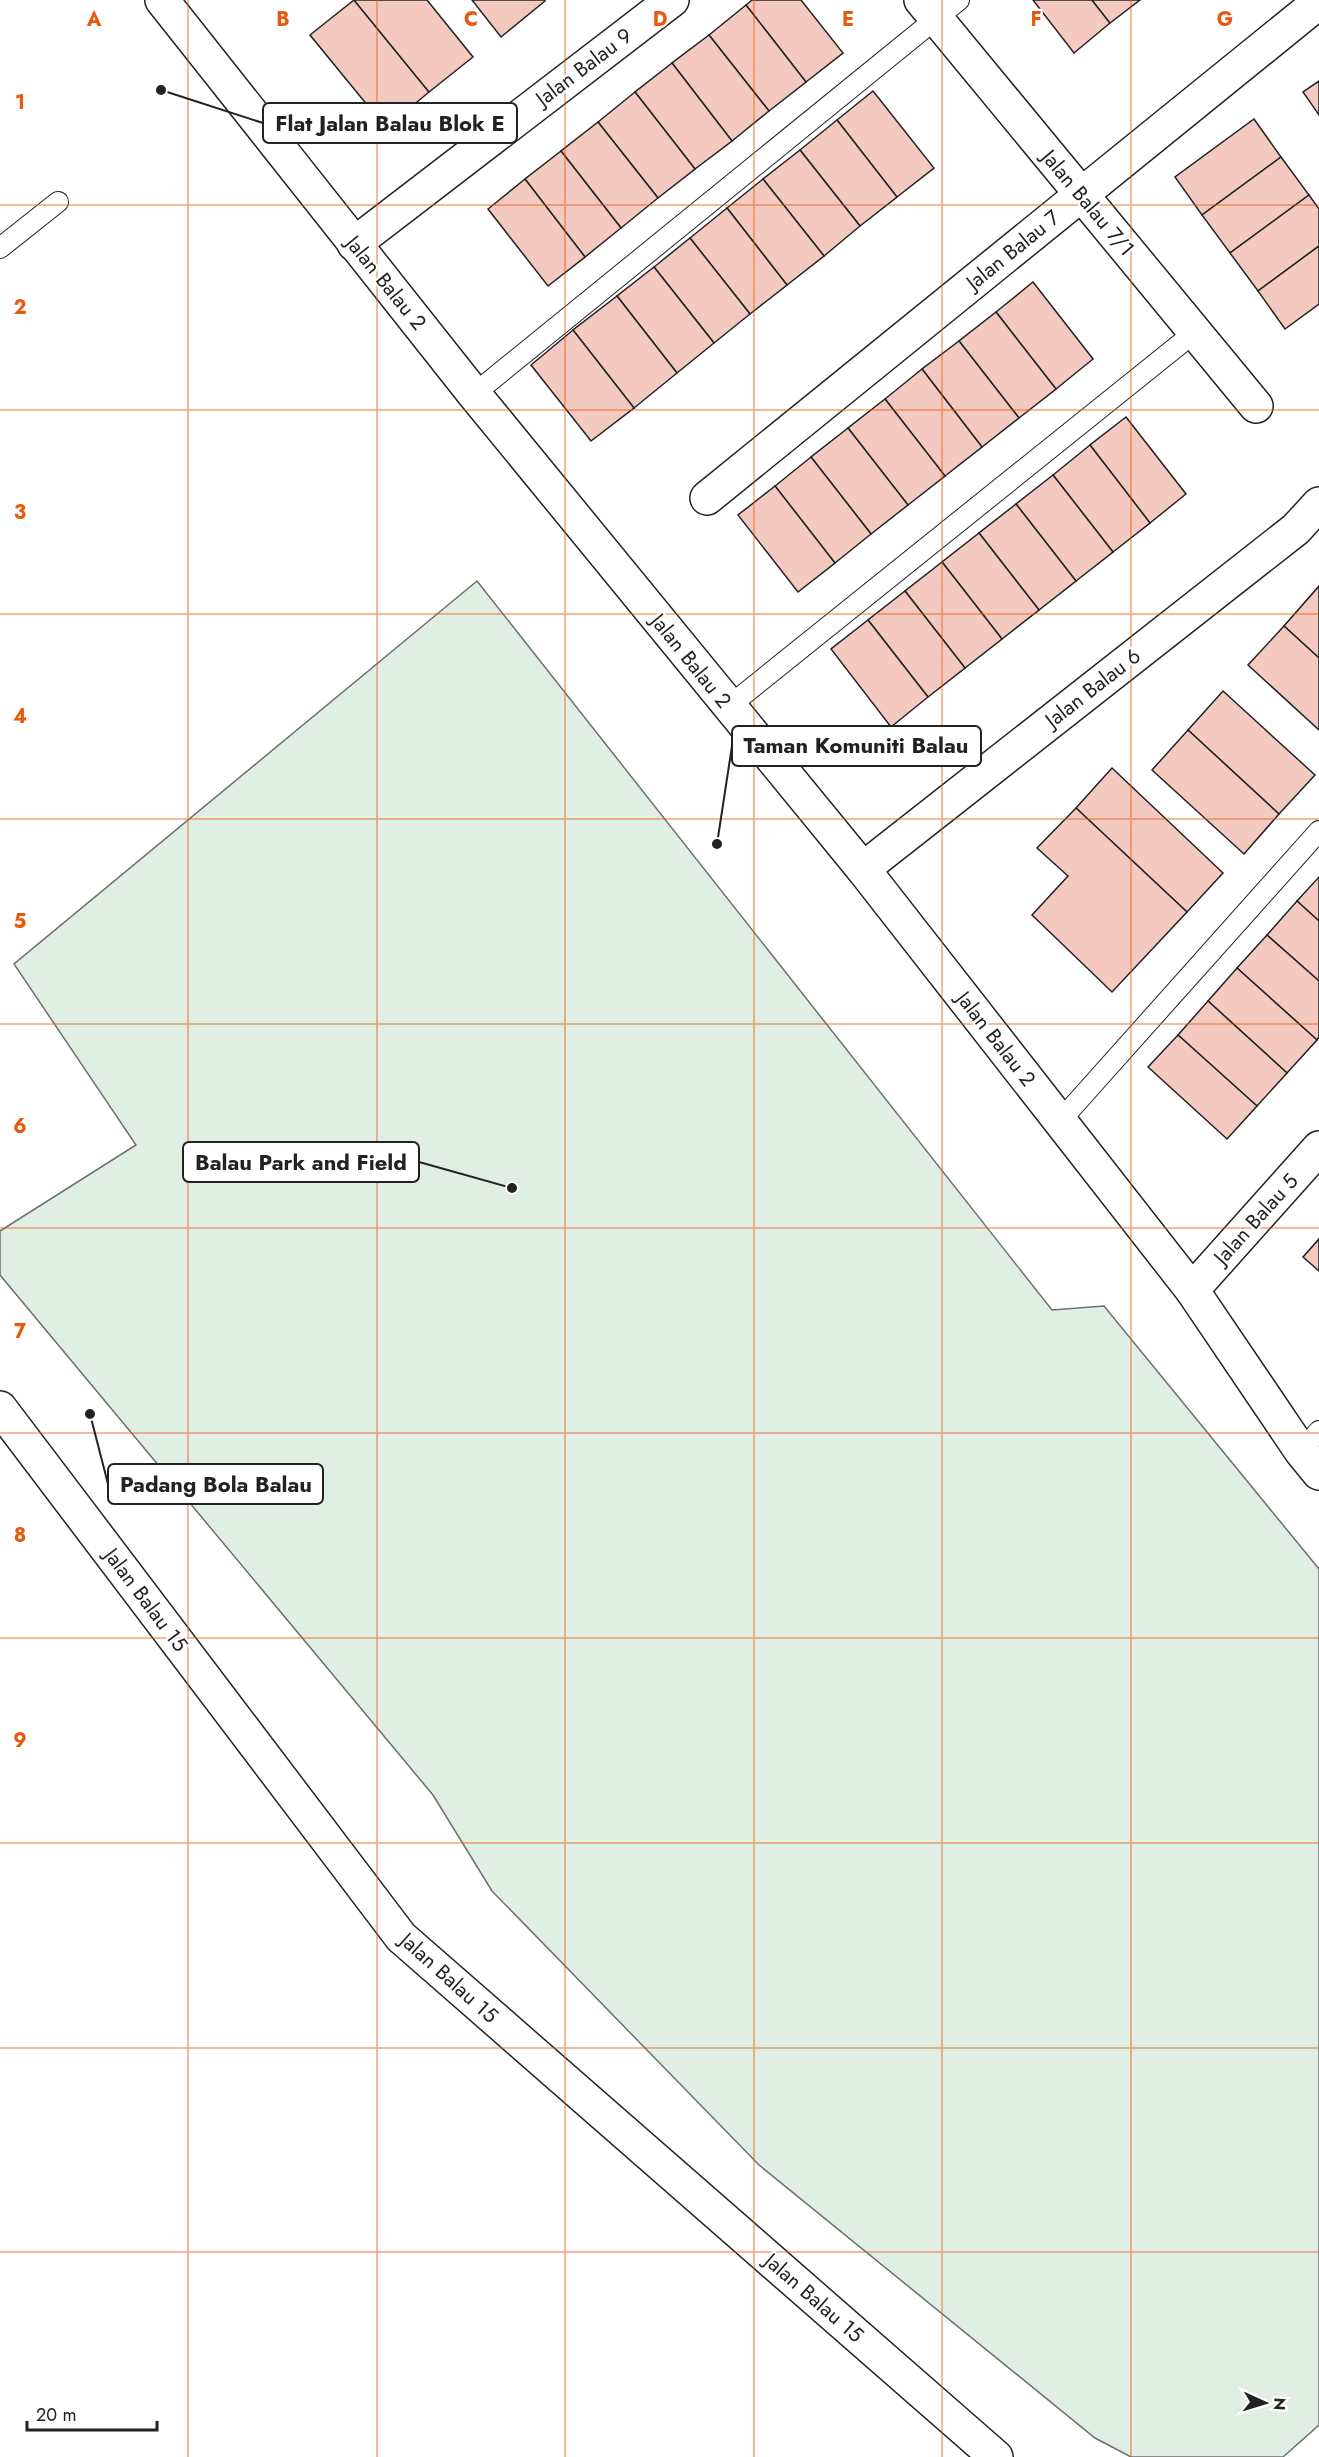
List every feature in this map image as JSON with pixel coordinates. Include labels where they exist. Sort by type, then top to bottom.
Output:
[{"type":"street","name":"Jalan Balau 2","points":[[162,0],[474,394],[728,707],[863,869],[1192,1290],[1313,1451]]},
{"type":"street","name":"Jalan Balau 9","points":[[354,243],[672,0]]},
{"type":"street","name":"Jalan Balau 7","points":[[707,498],[1319,2]]},
{"type":"street","name":"Jalan Balau 7/1","points":[[939,6],[1081,195],[1256,406]]},
{"type":"street","name":"Jalan Balau 6","points":[[863,869],[1296,529],[1319,504]]},
{"type":"street","name":"Jalan Balau 5","points":[[1192,1290],[1319,1148]]},
{"type":"street","name":"Jalan Balau 15","points":[[0,1408],[401,1937],[996,2457]]},
{"type":"lane","points":[[474,394],[939,6]]},
{"type":"lane","points":[[0,248],[58,202]]},
{"type":"lane","points":[[728,707],[1195,332]]},
{"type":"lane","points":[[1060,1120],[1319,831]]},
{"type":"green space","points":[[477,581],[1052,1310],[1104,1306],[1319,1569],[1319,2425],[1283,2457],[1131,2457],[1095,2438],[759,2165],[492,1891],[433,1795],[0,1275],[0,1231],[136,1145],[14,964]]},
{"type":"building","points":[[354,0],[429,92],[386,128],[310,35]]},
{"type":"building","points":[[354,0],[427,0],[473,57],[429,92]]},
{"type":"building","points":[[472,0],[544,0],[545,1],[501,37]]},
{"type":"building","points":[[752,0],[801,0],[843,53],[806,82],[746,5]]},
{"type":"building","points":[[1033,0],[1092,0],[1110,23],[1074,53]]},
{"type":"building","points":[[1092,0],[1140,0],[1110,23]]},
{"type":"building","points":[[746,5],[806,82],[769,111],[709,35]]},
{"type":"building","points":[[709,35],[769,111],[732,141],[672,63]]},
{"type":"building","points":[[672,63],[732,141],[695,169],[635,92]]},
{"type":"building","points":[[1319,81],[1319,115],[1303,92]]},
{"type":"building","points":[[873,91],[934,168],[897,197],[837,120]]},
{"type":"building","points":[[635,92],[695,169],[658,198],[598,122]]},
{"type":"building","points":[[1254,119],[1281,157],[1202,215],[1175,177]]},
{"type":"building","points":[[837,120],[897,197],[860,226],[800,150]]},
{"type":"building","points":[[598,122],[658,198],[621,228],[561,151]]},
{"type":"building","points":[[800,150],[860,226],[824,256],[763,179]]},
{"type":"building","points":[[561,151],[621,228],[585,257],[525,179]]},
{"type":"building","points":[[1281,157],[1309,195],[1230,253],[1202,215]]},
{"type":"building","points":[[525,179],[585,257],[548,286],[488,209]]},
{"type":"building","points":[[763,179],[824,256],[787,285],[727,208]]},
{"type":"building","points":[[1309,195],[1319,209],[1319,246],[1258,291],[1230,253]]},
{"type":"building","points":[[727,208],[787,285],[750,314],[690,238]]},
{"type":"building","points":[[690,238],[750,314],[714,343],[654,267]]},
{"type":"building","points":[[1319,246],[1319,304],[1285,329],[1258,291]]},
{"type":"building","points":[[654,267],[714,343],[677,373],[617,296]]},
{"type":"building","points":[[1033,282],[1093,359],[1056,389],[996,312]]},
{"type":"building","points":[[617,296],[677,373],[634,408],[573,330]]},
{"type":"building","points":[[996,312],[1056,389],[1019,418],[959,341]]},
{"type":"building","points":[[573,330],[634,408],[591,441],[531,365]]},
{"type":"building","points":[[959,341],[1019,418],[982,447],[922,369]]},
{"type":"building","points":[[922,369],[982,447],[945,476],[885,399]]},
{"type":"building","points":[[885,399],[945,476],[908,505],[848,428]]},
{"type":"building","points":[[1126,417],[1186,494],[1150,523],[1090,445]]},
{"type":"building","points":[[848,428],[908,505],[871,534],[811,457]]},
{"type":"building","points":[[1090,445],[1150,523],[1113,552],[1053,475]]},
{"type":"building","points":[[811,457],[871,534],[835,563],[775,486]]},
{"type":"building","points":[[1053,475],[1113,552],[1076,581],[1016,504]]},
{"type":"building","points":[[775,486],[835,563],[798,592],[738,515]]},
{"type":"building","points":[[1016,504],[1076,581],[1039,610],[979,533]]},
{"type":"building","points":[[979,533],[1039,610],[1002,639],[942,562]]},
{"type":"building","points":[[942,562],[1002,639],[965,668],[905,591]]},
{"type":"building","points":[[1319,586],[1319,658],[1284,626]]},
{"type":"building","points":[[905,591],[965,668],[928,697],[868,620]]},
{"type":"building","points":[[868,620],[928,697],[891,727],[831,649]]},
{"type":"building","points":[[1284,626],[1319,658],[1319,730],[1248,665]]},
{"type":"building","points":[[1223,691],[1315,775],[1279,814],[1188,730]]},
{"type":"building","points":[[1188,730],[1279,814],[1244,854],[1152,770]]},
{"type":"building","points":[[1112,768],[1223,873],[1187,912],[1076,808]]},
{"type":"building","points":[[1076,808],[1187,912],[1112,992],[1032,915],[1068,876],[1037,848]]},
{"type":"building","points":[[1319,877],[1319,921],[1297,901]]},
{"type":"building","points":[[1297,901],[1319,921],[1319,981],[1267,935]]},
{"type":"building","points":[[1267,935],[1319,981],[1319,1037],[1317,1040],[1237,968]]},
{"type":"building","points":[[1237,968],[1317,1040],[1287,1073],[1208,1001]]},
{"type":"building","points":[[1208,1001],[1287,1073],[1257,1106],[1178,1035]]},
{"type":"building","points":[[1178,1035],[1257,1106],[1227,1139],[1148,1067]]},
{"type":"building","points":[[1319,1239],[1319,1271],[1303,1257]]},
{"type":"place","name":"Flat Jalan Balau Blok E","points":[[161,90]]},
{"type":"place","name":"Taman Komuniti Balau","points":[[717,844]]},
{"type":"place","name":"Balau Park and Field","points":[[512,1188]]},
{"type":"place","name":"Padang Bola Balau","points":[[90,1414]]}]
